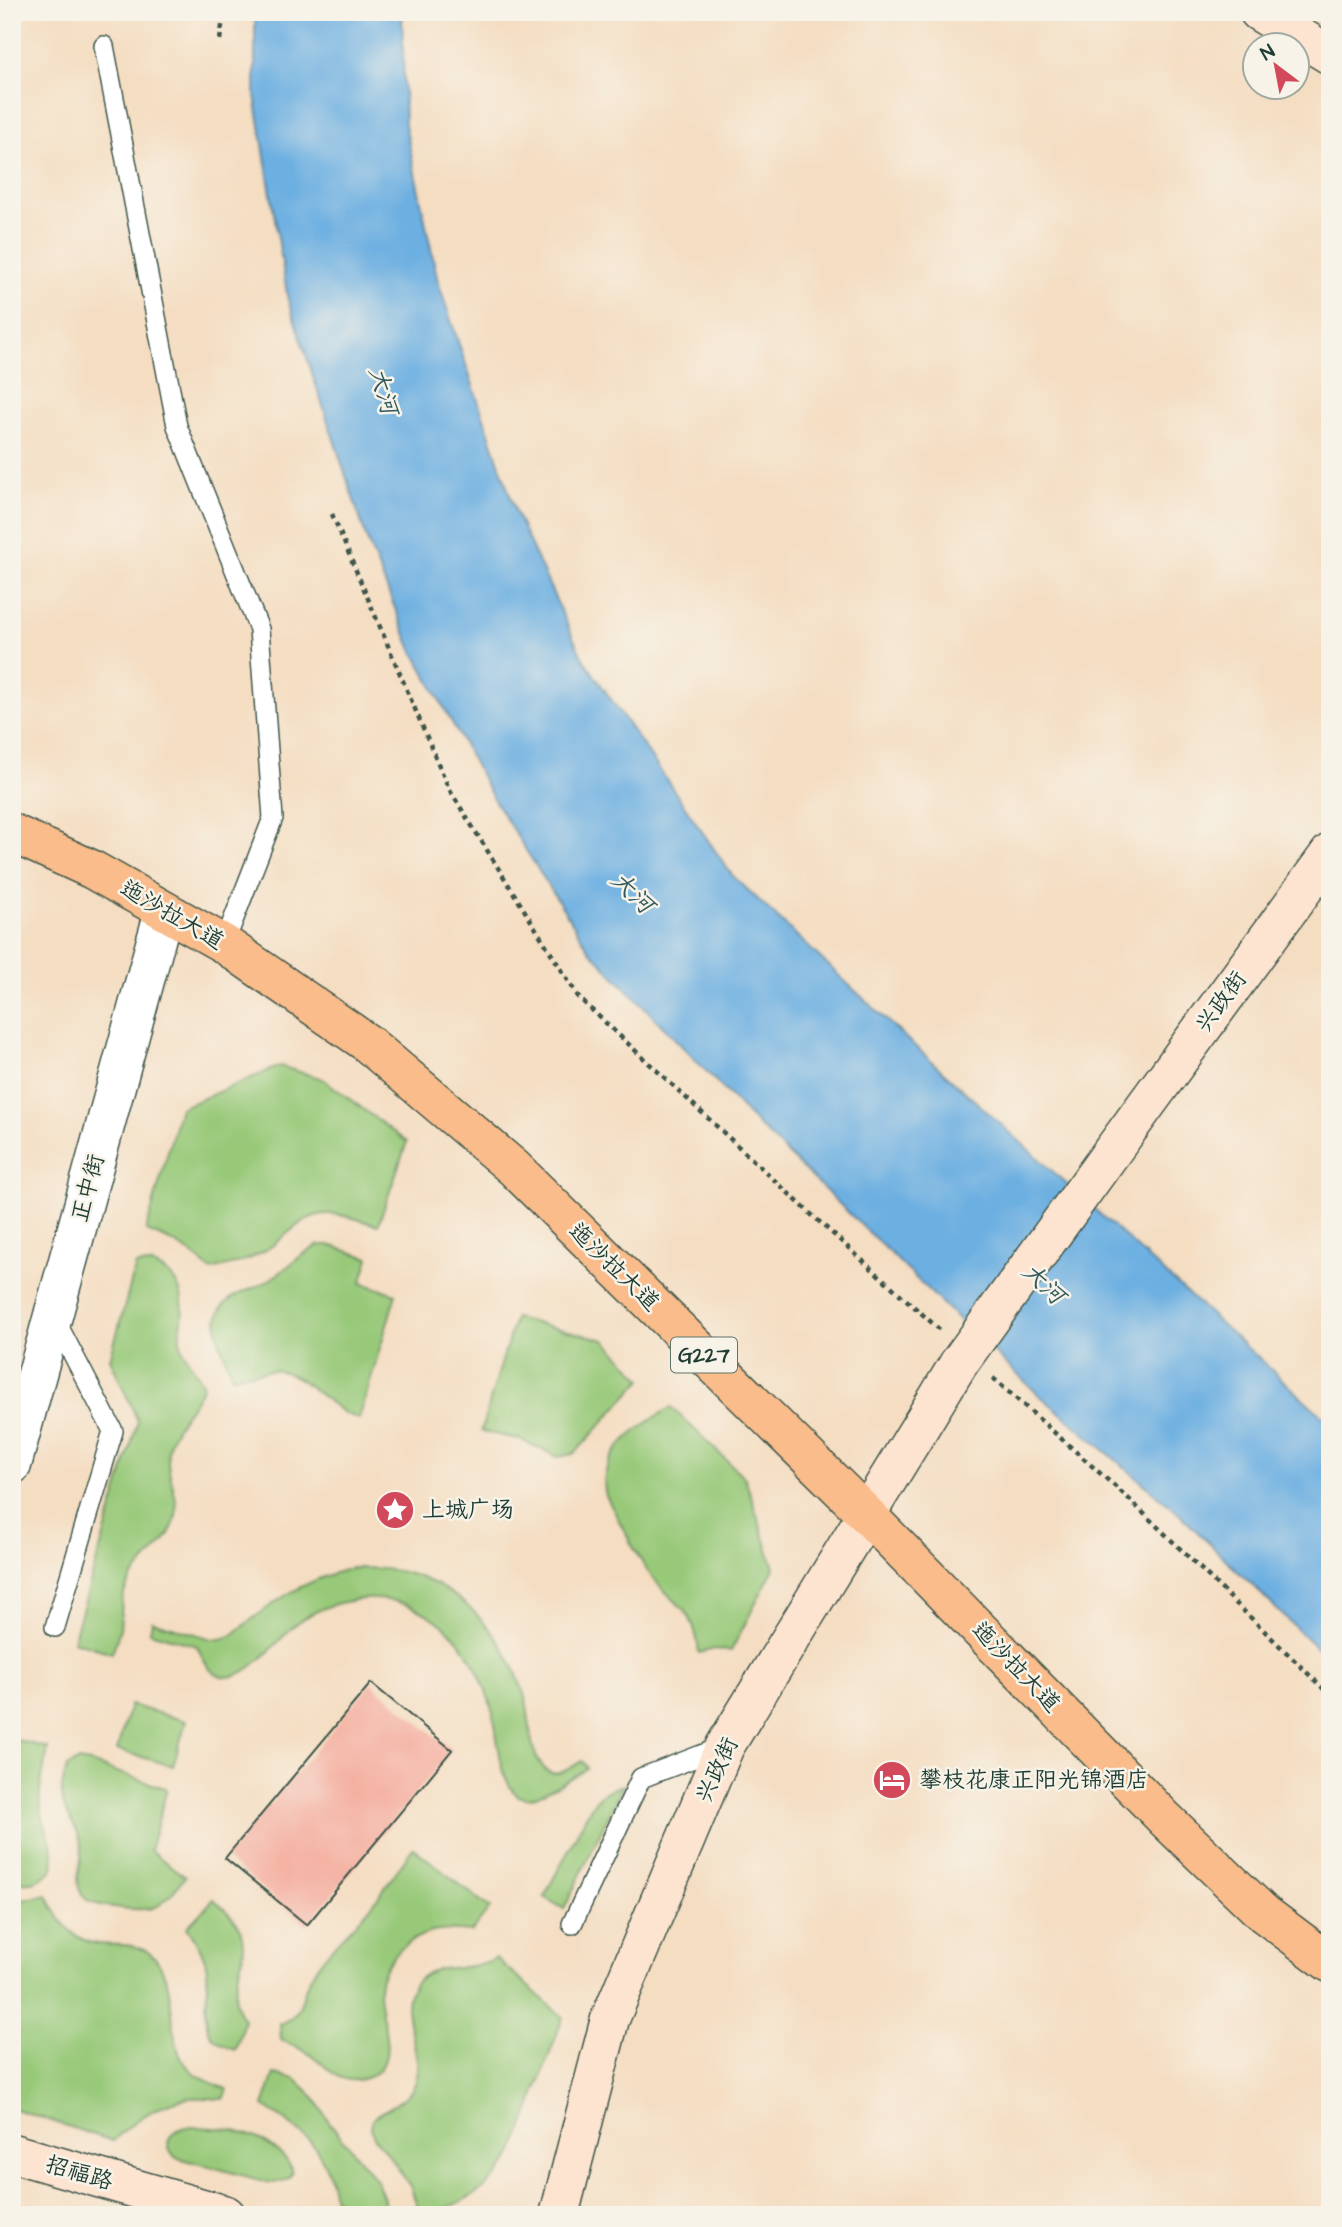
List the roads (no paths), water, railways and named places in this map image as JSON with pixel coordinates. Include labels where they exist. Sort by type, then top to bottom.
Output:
[{"type":"highway","name":"迤沙拉大道","points":[[12,833],[90,869],[224,944],[367,1043],[514,1168],[866,1514],[1166,1820],[1263,1913],[1330,1963]]},
{"type":"street","points":[[1259,12],[1330,55]]},
{"type":"street","name":"兴政街","points":[[559,2215],[610,2019],[725,1746],[963,1356],[1330,853]]},
{"type":"street","name":"正中街","points":[[12,1465],[164,911]]},
{"type":"street","name":"招福路","points":[[12,2153],[226,2215]]},
{"type":"lane","points":[[104,46],[177,426],[259,629],[273,818],[224,944]]},
{"type":"lane","points":[[53,1317],[113,1431],[55,1627]]},
{"type":"lane","points":[[572,1924],[641,1778],[725,1746]]},
{"type":"water","name":"大河","points":[[255,12],[402,12],[405,125],[438,282],[516,513],[582,657],[732,875],[897,1030],[1330,1423],[1330,1661],[1176,1511],[1037,1393],[955,1316],[761,1128],[590,951],[494,800],[410,645],[367,540],[288,300],[255,95]]},
{"type":"place","name":"上城广场","points":[[395,1510]]},
{"type":"place","name":"攀枝花康正阳光锦酒店","points":[[892,1780]]}]
